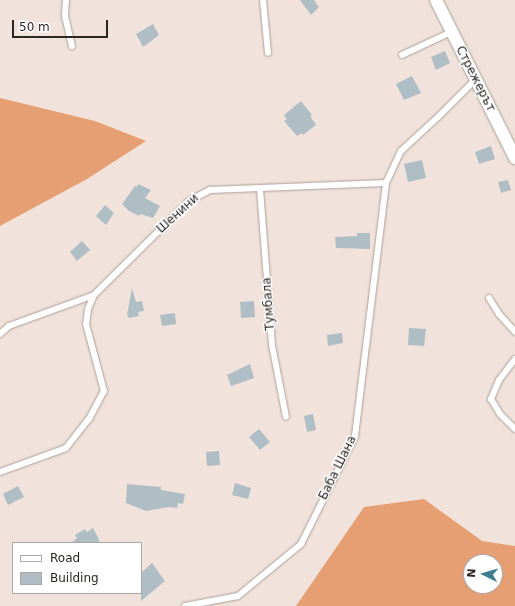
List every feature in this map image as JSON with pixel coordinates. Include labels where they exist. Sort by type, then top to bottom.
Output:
[{"type":"street","name":"Стрежерът","points":[[436,0],[515,158]]},
{"type":"lane","points":[[66,0],[65,16],[72,46]]},
{"type":"lane","points":[[263,0],[268,52]]},
{"type":"lane","points":[[402,55],[451,32]]},
{"type":"lane","points":[[386,183],[401,151],[438,118],[476,79]]},
{"type":"lane","name":"Шенини","points":[[0,472],[66,448],[89,419],[104,391],[86,324],[88,309],[94,295],[189,202],[200,194],[210,190],[386,183]]},
{"type":"lane","name":"Баба Шана","points":[[185,606],[238,596],[301,544],[355,436],[386,183]]},
{"type":"lane","name":"Тумбала","points":[[260,189],[272,345],[286,417]]},
{"type":"lane","points":[[0,334],[9,326],[94,295]]},
{"type":"lane","points":[[489,298],[499,314],[515,332]]},
{"type":"lane","points":[[515,359],[499,380],[492,399],[500,414],[515,429]]},
{"type":"shaded area","points":[[0,98],[95,121],[146,141],[87,179],[0,226]]},
{"type":"shaded area","points":[[424,499],[482,541],[515,546],[515,606],[296,606],[364,507]]},
{"type":"building","points":[[300,0],[314,0],[319,7],[311,15]]},
{"type":"building","points":[[153,24],[159,35],[143,47],[136,34]]},
{"type":"building","points":[[445,51],[450,63],[436,70],[431,57]]},
{"type":"building","points":[[412,76],[421,93],[404,100],[396,84]]},
{"type":"building","points":[[301,101],[312,115],[310,116],[316,125],[303,135],[302,133],[297,136],[284,121],[287,119],[284,115]]},
{"type":"building","points":[[491,146],[495,159],[479,164],[475,152]]},
{"type":"building","points":[[422,160],[426,178],[408,182],[404,164]]},
{"type":"building","points":[[508,180],[511,190],[501,193],[498,182]]},
{"type":"building","points":[[138,184],[151,190],[145,198],[160,206],[153,218],[140,214],[139,216],[129,211],[122,204]]},
{"type":"building","points":[[105,205],[114,213],[106,225],[96,216]]},
{"type":"building","points":[[357,233],[370,233],[370,249],[336,248],[335,237],[357,236]]},
{"type":"building","points":[[82,241],[90,250],[77,261],[70,252]]},
{"type":"building","points":[[132,288],[136,302],[142,301],[144,311],[138,312],[139,316],[129,318],[127,315]]},
{"type":"building","points":[[254,301],[255,317],[241,318],[240,302]]},
{"type":"building","points":[[175,313],[176,324],[162,326],[160,315]]},
{"type":"building","points":[[409,328],[426,329],[424,346],[408,345]]},
{"type":"building","points":[[342,333],[343,343],[328,346],[327,335]]},
{"type":"building","points":[[250,364],[254,378],[231,386],[227,375]]},
{"type":"building","points":[[313,414],[316,430],[307,432],[304,416]]},
{"type":"building","points":[[259,429],[270,442],[260,450],[249,437]]},
{"type":"building","points":[[219,451],[220,465],[207,466],[206,452]]},
{"type":"building","points":[[235,483],[251,488],[248,499],[232,495]]},
{"type":"building","points":[[127,484],[161,487],[161,490],[185,494],[183,504],[178,503],[177,508],[169,507],[146,511],[126,503]]},
{"type":"building","points":[[18,486],[24,497],[8,505],[3,494]]},
{"type":"building","points":[[93,528],[100,542],[72,542],[77,538],[75,535],[85,529],[87,532]]},
{"type":"building","points":[[152,563],[165,581],[141,601],[142,594],[142,572]]}]
